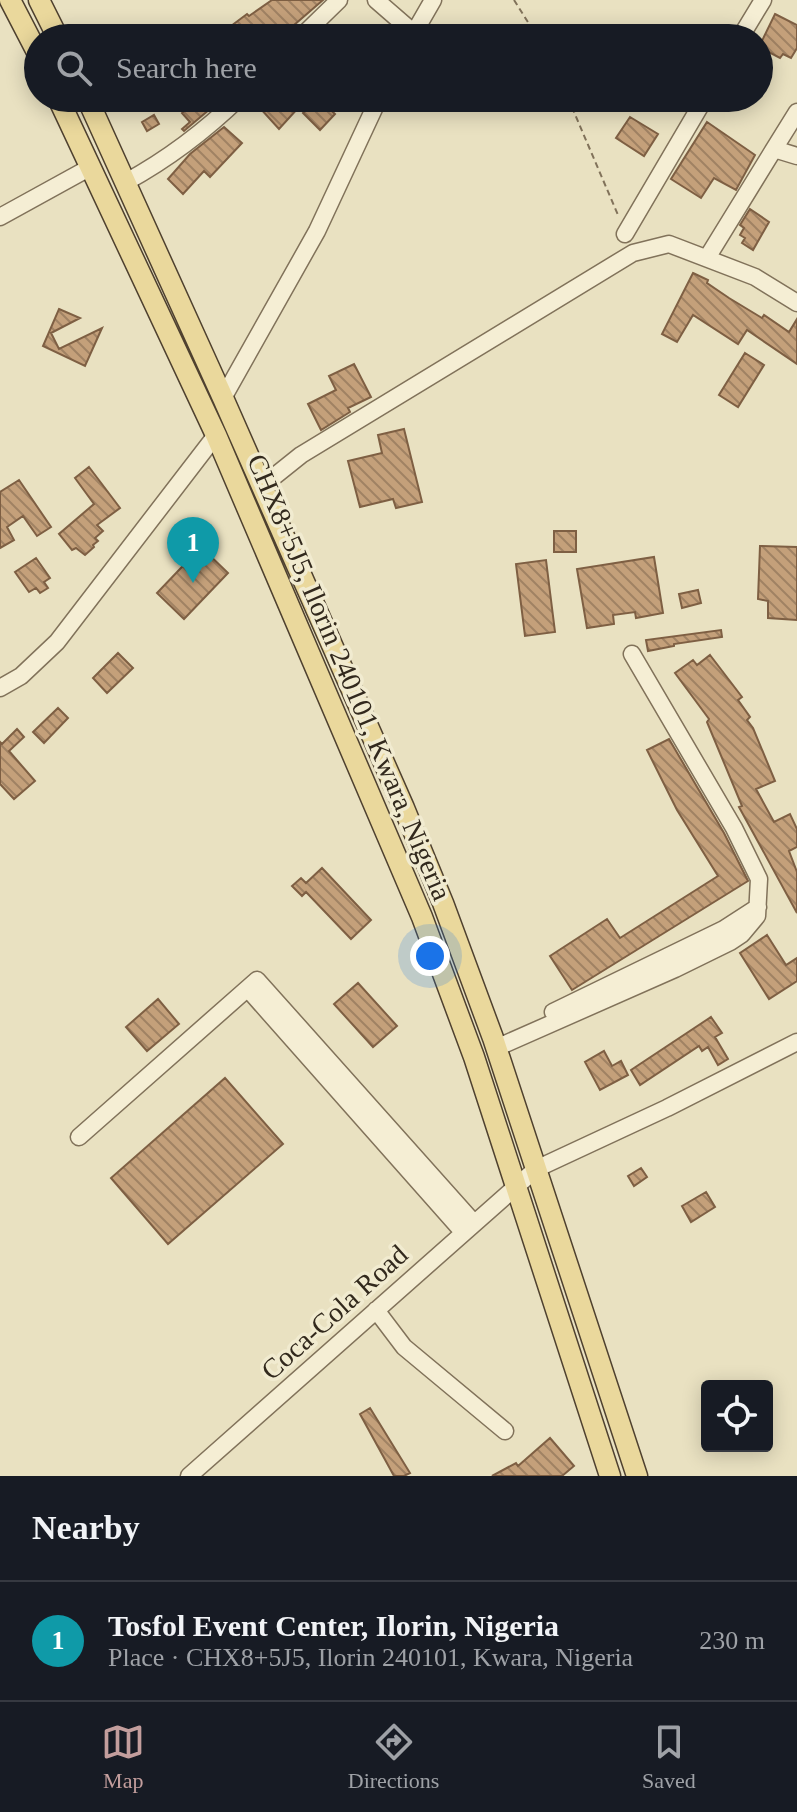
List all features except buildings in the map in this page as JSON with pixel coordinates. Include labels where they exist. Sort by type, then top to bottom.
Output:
[{"type":"main road","points":[[10,0],[24,27]]},
{"type":"main road","points":[[39,0],[51,24]]},
{"type":"main road","name":"CHX8+5J5, Ilorin 240101, Kwara, Nigeria","points":[[64,112],[216,435],[422,917],[474,1057],[610,1476]]},
{"type":"main road","name":"CHX8+5J5, Ilorin 240101, Kwara, Nigeria","points":[[94,112],[404,808],[494,1043],[637,1476]]},
{"type":"street","points":[[314,24],[339,0]]},
{"type":"street","points":[[376,0],[401,24]]},
{"type":"street","points":[[420,24],[433,0]]},
{"type":"street","points":[[748,24],[763,0]]},
{"type":"street","points":[[126,182],[156,166],[224,112]]},
{"type":"street","points":[[223,398],[317,231],[372,112]]},
{"type":"street","points":[[625,234],[697,112]]},
{"type":"street","points":[[707,258],[797,112]]},
{"type":"street","points":[[774,149],[797,156]]},
{"type":"street","points":[[0,217],[89,168]]},
{"type":"street","points":[[261,487],[301,455],[633,253],[669,244],[755,277],[797,303]]},
{"type":"street","points":[[0,688],[21,676],[57,642],[216,435]]},
{"type":"street","points":[[494,1043],[641,985],[730,942],[754,921],[759,879],[734,828],[632,654]]},
{"type":"street","points":[[79,1137],[253,985],[468,1227]]},
{"type":"street","name":"Coca-Cola Road","points":[[189,1476],[536,1169],[667,1108],[797,1042]]},
{"type":"street","points":[[376,1310],[404,1347],[505,1431]]},
{"type":"path","points":[[514,0],[529,24]]},
{"type":"path","points":[[573,112],[604,177],[625,234]]},
{"type":"place","name":"Tosfol Event Center, Ilorin, Nigeria","points":[[193,583]]}]
